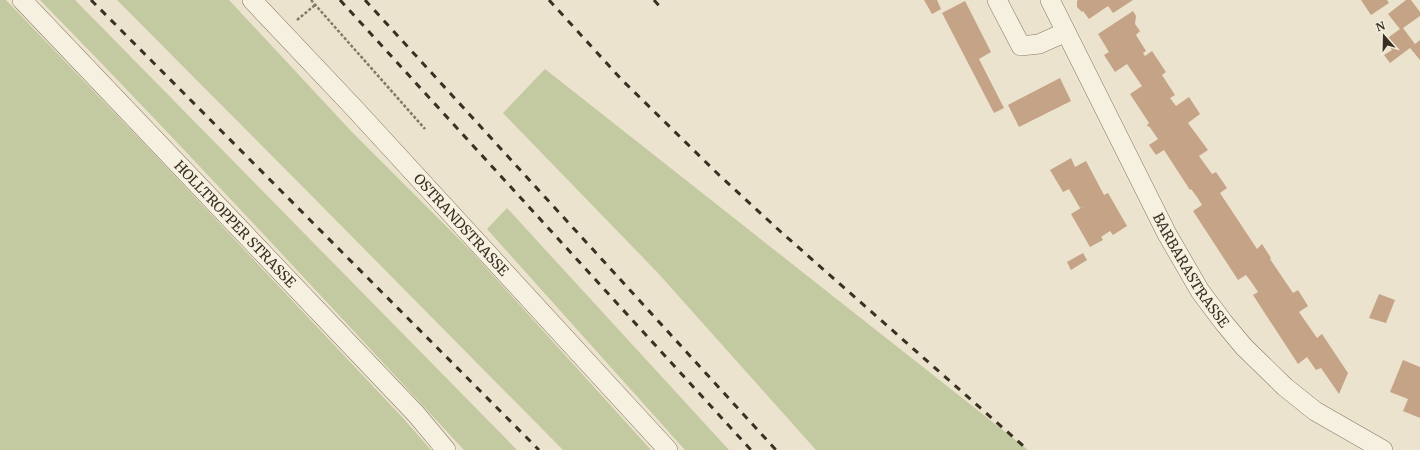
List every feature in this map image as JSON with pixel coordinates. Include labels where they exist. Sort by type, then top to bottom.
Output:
[{"type":"street","name":"HOLLTROPPER STRASSE","points":[[22,0],[400,397],[446,450]]},
{"type":"street","name":"OSTRANDSTRASSE","points":[[252,0],[355,109],[668,450]]},
{"type":"street","points":[[997,0],[1021,46],[1039,44],[1066,32]]},
{"type":"street","name":"BARBARASTRASSE","points":[[1050,0],[1167,234],[1200,291],[1244,348],[1285,387],[1315,411],[1383,450]]},
{"type":"path","points":[[311,0],[425,129]]},
{"type":"green space","points":[[0,0],[6,0],[155,155],[403,418],[431,450],[0,450]]},
{"type":"green space","points":[[40,0],[75,0],[517,450],[464,450],[201,167]]},
{"type":"green space","points":[[117,0],[229,0],[351,131],[470,250],[651,450],[563,450]]},
{"type":"green space","points":[[545,69],[1028,450],[816,450],[657,272],[503,113]]},
{"type":"green space","points":[[507,208],[729,450],[685,450],[487,229]]},
{"type":"building","points":[[924,0],[937,0],[941,9],[932,14]]},
{"type":"building","points":[[1078,0],[1133,0],[1113,13],[1108,6],[1089,19],[1083,11],[1082,12],[1077,7]]},
{"type":"building","points":[[1361,0],[1387,0],[1389,3],[1371,15]]},
{"type":"building","points":[[1406,0],[1411,0],[1420,12],[1420,16],[1403,28],[1415,44],[1420,40],[1420,60],[1410,48],[1390,63],[1384,55],[1392,50],[1385,40],[1400,29],[1388,14]]},
{"type":"building","points":[[965,1],[991,52],[979,59],[1004,108],[994,113],[942,13]]},
{"type":"building","points":[[1133,11],[1136,16],[1135,24],[1140,31],[1136,35],[1146,51],[1143,53],[1145,56],[1152,51],[1166,72],[1162,75],[1175,95],[1170,98],[1176,106],[1189,97],[1200,114],[1188,123],[1208,150],[1199,156],[1212,174],[1216,172],[1227,188],[1220,193],[1257,249],[1262,244],[1271,258],[1270,259],[1293,293],[1298,290],[1308,306],[1299,312],[1317,338],[1322,334],[1348,373],[1339,394],[1321,368],[1316,370],[1307,357],[1298,364],[1253,295],[1258,292],[1252,283],[1246,275],[1238,280],[1193,211],[1202,205],[1197,197],[1191,189],[1190,190],[1164,150],[1156,155],[1149,145],[1158,139],[1149,126],[1148,127],[1147,125],[1149,123],[1130,94],[1142,86],[1127,64],[1115,72],[1104,55],[1109,52],[1098,34]]},
{"type":"building","points":[[1060,78],[1071,101],[1019,127],[1008,105]]},
{"type":"building","points":[[1071,158],[1075,167],[1086,161],[1104,195],[1108,193],[1127,226],[1113,235],[1110,231],[1101,237],[1103,240],[1090,247],[1071,214],[1084,206],[1080,208],[1069,189],[1063,192],[1050,170]]},
{"type":"building","points":[[1083,253],[1087,260],[1071,270],[1067,262]]},
{"type":"building","points":[[1379,294],[1395,300],[1386,323],[1369,318]]},
{"type":"building","points":[[1403,360],[1420,367],[1420,418],[1403,411],[1408,399],[1390,392]]},
{"type":"railway","points":[[91,0],[539,450]]},
{"type":"railway","points":[[340,0],[751,450]]},
{"type":"railway","points":[[365,0],[776,450]]},
{"type":"railway","points":[[549,0],[622,80],[719,175],[781,232],[1028,450]]},
{"type":"railway","points":[[654,0],[661,8]]}]
